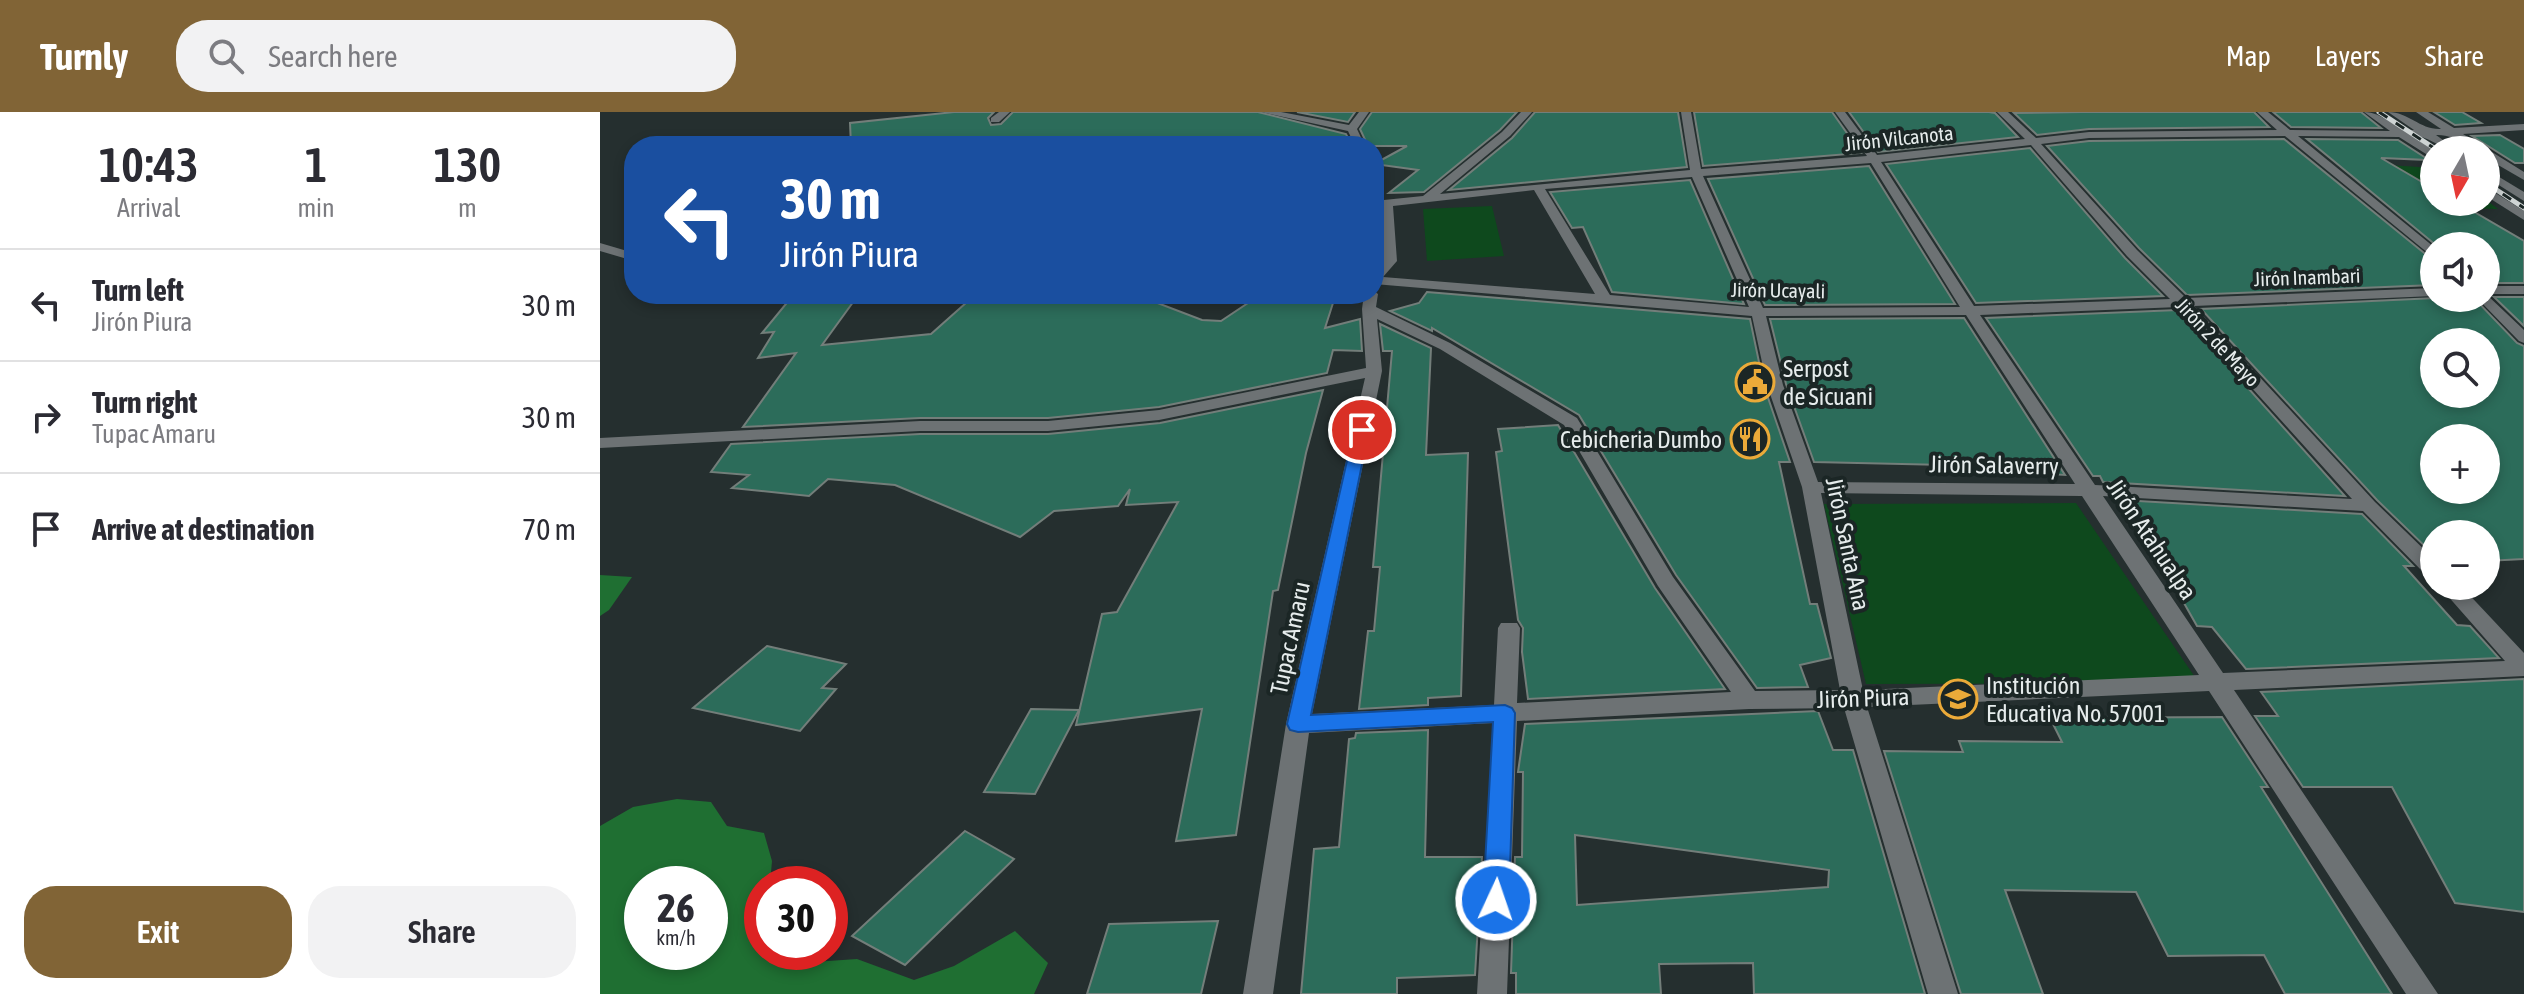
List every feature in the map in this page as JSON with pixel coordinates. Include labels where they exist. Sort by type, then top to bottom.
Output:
[{"type":"street","points":[[995,120],[1005,112]]},
{"type":"street","points":[[1266,112],[1352,129]]},
{"type":"street","points":[[1352,129],[1364,112]]},
{"type":"street","points":[[1426,199],[1506,134],[1527,112]]},
{"type":"street","name":"Jirón Santa Ana","points":[[1686,112],[1696,174],[1758,312],[1775,385],[1811,487],[1853,699],[1943,994]]},
{"type":"street","name":"Jirón Atahualpa","points":[[1840,112],[1874,159],[1970,311],[2219,682],[2423,994]]},
{"type":"street","name":"Jirón 2 de Mayo","points":[[2002,112],[2034,142],[2368,506],[2420,557]]},
{"type":"street","points":[[2262,112],[2420,242]]},
{"type":"street","points":[[2369,112],[2420,147]]},
{"type":"street","points":[[2393,112],[2430,136]]},
{"type":"street","points":[[2421,112],[2460,136]]},
{"type":"street","name":"Jirón Vilcanota","points":[[1384,204],[1537,186],[1874,159],[2089,135],[2401,134],[2524,127]]},
{"type":"street","points":[[1352,129],[1355,136]]},
{"type":"street","points":[[2500,161],[2524,177]]},
{"type":"street","points":[[2500,181],[2524,197]]},
{"type":"street","points":[[1537,186],[1606,300]]},
{"type":"street","points":[[2500,200],[2524,216]]},
{"type":"street","points":[[1384,223],[1390,261],[1384,268]]},
{"type":"street","points":[[600,247],[624,254]]},
{"type":"street","name":"Jirón Ucayali","points":[[1384,280],[1758,312],[1970,311],[2182,302]]},
{"type":"street","points":[[2500,290],[2524,290]]},
{"type":"street","name":"Jirón Inambari","points":[[2182,302],[2420,293]]},
{"type":"street","name":"Tupac Amaru","points":[[1258,994],[1298,724],[1374,371],[1370,304]]},
{"type":"street","points":[[1373,304],[1571,422],[1665,581],[1749,700]]},
{"type":"street","points":[[2498,312],[2524,338]]},
{"type":"street","points":[[600,443],[920,426],[1048,426],[1159,415],[1374,371]]},
{"type":"street","name":"Jirón Salaverry","points":[[1811,487],[2088,490],[2368,506]]},
{"type":"street","points":[[2462,600],[2524,668]]},
{"type":"street","points":[[1492,994],[1509,628]]},
{"type":"street","name":"Jirón Piura","points":[[1298,724],[1749,700],[1853,699],[2524,668]]},
{"type":"green space","points":[[2358,163],[2420,167],[2420,202],[2403,198]]},
{"type":"green space","points":[[1492,206],[1504,256],[1427,261],[1423,209]]},
{"type":"green space","points":[[2076,503],[2199,683],[1866,684],[1824,504]]},
{"type":"green space","points":[[600,575],[632,577],[609,610],[600,616]]},
{"type":"green space","points":[[677,799],[711,802],[727,826],[764,833],[772,866],[744,866],[744,970],[848,970],[848,960],[857,959],[914,980],[954,966],[1015,931],[1048,963],[1034,994],[600,994],[600,826],[633,807]]},
{"type":"building","points":[[954,112],[994,112],[988,118],[991,125],[1001,124],[1013,112],[1258,112],[1347,136],[851,136],[850,123]]},
{"type":"building","points":[[1297,112],[1355,112],[1348,122]]},
{"type":"building","points":[[1372,112],[1517,112],[1500,130],[1424,192],[1389,193],[1418,170],[1384,165],[1384,159],[1407,146],[1384,146],[1384,136],[1363,136],[1360,129]]},
{"type":"building","points":[[1535,112],[1678,112],[1687,167],[1449,190],[1512,138]]},
{"type":"building","points":[[1694,112],[1832,112],[1861,153],[1703,166]]},
{"type":"building","points":[[1849,112],[1989,112],[1995,113],[2018,137],[1878,152]]},
{"type":"building","points":[[2254,112],[2269,127],[2089,129],[2037,135],[2014,113]]},
{"type":"building","points":[[2273,112],[2361,112],[2381,128],[2291,127]]},
{"type":"building","points":[[2434,112],[2462,112],[2481,123],[2455,125]]},
{"type":"building","points":[[2500,135],[2524,149],[2524,163],[2515,163],[2500,154],[2500,136],[2472,136]]},
{"type":"building","points":[[2284,139],[2420,250],[2420,286],[2187,295],[2139,248],[2047,146],[2089,141]]},
{"type":"building","points":[[2307,139],[2398,140],[2420,154],[2420,160],[2381,158],[2420,181],[2420,216],[2481,216],[2524,241],[2524,283],[2500,283],[2500,232],[2420,232]]},
{"type":"building","points":[[2030,148],[2125,258],[2163,296],[1976,303],[1886,164]]},
{"type":"building","points":[[1869,166],[1955,304],[1765,305],[1708,179]]},
{"type":"building","points":[[1690,180],[1744,304],[1612,292],[1583,227],[1572,228],[1550,192]]},
{"type":"building","points":[[1427,292],[1750,319],[1764,386],[1790,462],[1779,462],[1810,604],[1817,604],[1831,658],[1800,665],[1808,687],[1757,688],[1676,575],[1579,415],[1432,328],[1432,331],[1390,311],[1419,303]]},
{"type":"building","points":[[2500,297],[2524,297],[2524,326],[2500,303]]},
{"type":"building","points":[[2420,299],[2420,312],[2487,312],[2517,343],[2524,346],[2524,559],[2500,560],[2500,520],[2420,520],[2420,541],[2377,500],[2201,309]]},
{"type":"building","points":[[786,304],[852,304],[822,345],[931,334],[965,304],[1160,304],[1202,320],[1221,321],[1246,304],[1333,304],[1325,328],[1360,319],[1362,351],[1333,350],[1327,373],[1159,407],[1048,418],[920,418],[743,427],[796,353],[758,358],[774,332],[762,333]]},
{"type":"building","points":[[2178,310],[2345,496],[2103,482],[2100,476],[2093,476],[1986,318]]},
{"type":"building","points":[[1964,318],[2065,475],[2017,472],[2014,466],[1944,462],[1945,465],[1814,462],[1786,384],[1770,319]]},
{"type":"building","points":[[1380,324],[1431,348],[1426,455],[1468,453],[1461,696],[1428,698],[1428,705],[1359,709],[1368,631],[1374,631],[1380,567],[1373,567],[1392,351],[1383,351]]},
{"type":"building","points":[[1323,390],[1306,453],[1278,590],[1273,591],[1236,835],[1176,841],[1202,709],[1076,725],[1102,614],[1117,612],[1178,502],[1126,505],[1130,489],[1118,506],[1054,511],[1020,537],[895,485],[828,479],[809,496],[732,488],[749,475],[711,472],[731,444],[920,434],[1048,434],[1160,423]]},
{"type":"building","points":[[1558,425],[1655,588],[1725,689],[1528,699],[1522,652],[1523,628],[1518,620],[1496,452],[1502,451],[1498,429]]},
{"type":"building","points":[[2121,500],[2362,514],[2413,566],[2404,566],[2420,584],[2420,600],[2435,600],[2457,625],[2470,626],[2499,658],[2246,669],[2212,627],[2197,626],[2150,543],[2144,542]]},
{"type":"building","points":[[767,646],[846,664],[822,688],[836,689],[800,731],[693,708]]},
{"type":"building","points":[[2524,679],[2524,912],[2455,903],[2392,787],[2303,787],[2255,716],[2278,716],[2261,692]]},
{"type":"building","points":[[1031,709],[1079,710],[1035,794],[984,792]]},
{"type":"building","points":[[1818,711],[1833,750],[1853,750],[1925,994],[1754,994],[1753,963],[1659,964],[1661,994],[1516,994],[1516,973],[1511,973],[1515,857],[1522,857],[1523,772],[1518,772],[1525,724]],"holes":[[[1575,835],[1829,870],[1828,887],[1577,905]]]},
{"type":"building","points":[[2222,717],[2268,787],[2261,787],[2392,994],[2285,994],[2264,955],[2168,956],[2136,892],[2005,890],[2043,994],[1961,994],[1884,751],[1963,752],[1959,741],[2062,742],[2050,718]]},
{"type":"building","points":[[1428,730],[1425,857],[1482,857],[1475,975],[1397,978],[1397,994],[1301,994],[1314,849],[1339,847],[1349,739],[1355,738],[1356,733]]},
{"type":"building","points":[[965,831],[1014,859],[905,965],[852,936]]},
{"type":"building","points":[[1218,921],[1201,994],[1087,994],[1109,924]]},
{"type":"railway","points":[[2379,112],[2420,139]]},
{"type":"railway","points":[[2500,192],[2524,208]]},
{"type":"place","name":"Serpost de Sicuani","points":[[1755,382]]},
{"type":"place","name":"Cebicheria Dumbo","points":[[1750,439]]},
{"type":"place","name":"Institución Educativa No. 57001","points":[[1958,699]]},
{"type":"route","points":[[1362,430],[1298,724],[1505,713],[1496,900]]}]
